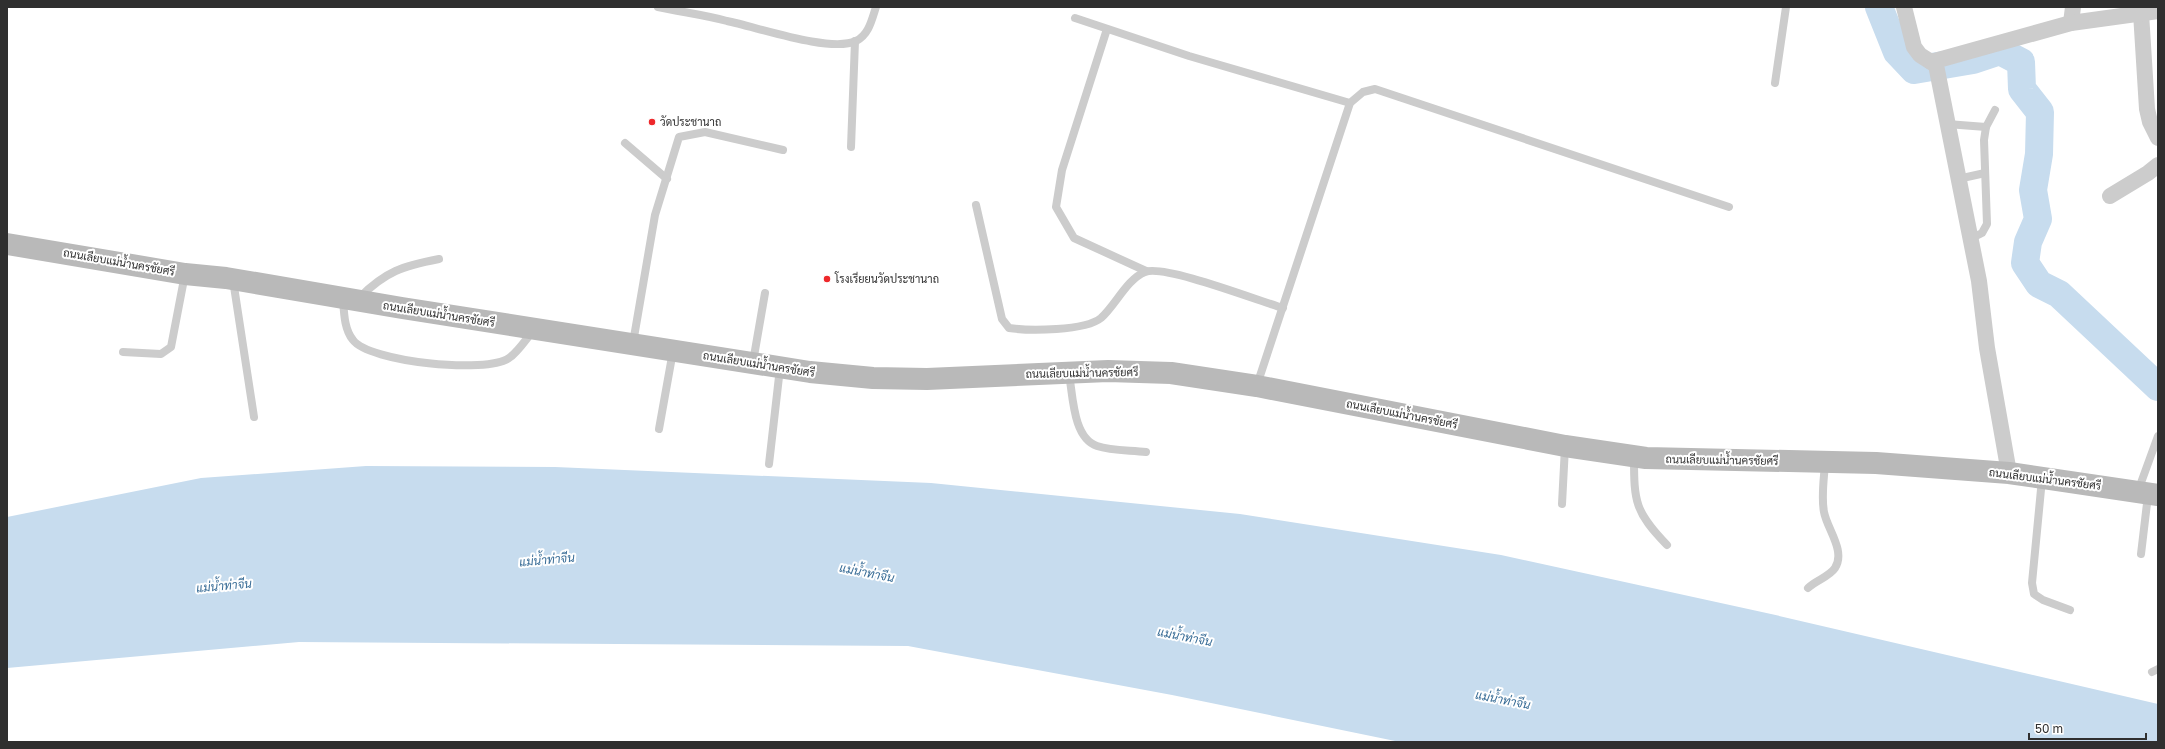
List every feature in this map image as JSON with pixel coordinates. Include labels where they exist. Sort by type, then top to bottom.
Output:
[{"type":"main road","name":"ถนนเลียบแม่น้ำนครชัยศรี","points":[[7,244],[185,274],[233,279],[780,368],[865,377],[920,378],[1108,371],[1171,373],[1257,386],[1565,446],[1634,457],[1696,461],[1876,464],[2009,474],[2148,493]]},
{"type":"street","points":[[1904,7],[1914,47],[1920,55],[1933,63],[1940,81],[1947,124],[1979,281],[1987,348],[2009,474]]},
{"type":"street","points":[[2071,23],[2073,7]]},
{"type":"street","points":[[1933,63],[2071,23],[2153,11],[2147,109],[2150,122],[2158,138]]},
{"type":"street","points":[[2110,196],[2148,173],[2158,165]]},
{"type":"lane","points":[[658,7],[727,21],[805,40],[842,44],[855,41],[866,32],[876,7]]},
{"type":"lane","points":[[1775,83],[1786,7]]},
{"type":"lane","points":[[1075,18],[1189,56],[1350,103]]},
{"type":"lane","points":[[1107,29],[1062,170],[1056,207],[1074,238],[1146,271],[1171,272],[1283,308]]},
{"type":"lane","points":[[851,147],[855,41]]},
{"type":"lane","points":[[1257,386],[1350,103],[1363,92],[1375,90],[1729,207]]},
{"type":"lane","points":[[1970,239],[1982,233],[1988,224],[1984,140],[1986,127],[1995,110]]},
{"type":"lane","points":[[1947,124],[1986,127]]},
{"type":"lane","points":[[633,344],[655,215],[679,137],[705,132],[783,150]]},
{"type":"lane","points":[[625,143],[666,179]]},
{"type":"lane","points":[[1958,179],[1985,173]]},
{"type":"lane","points":[[976,206],[1002,318],[1008,328],[1021,330],[1084,326],[1101,318],[1130,283],[1146,271]]},
{"type":"lane","points":[[439,259],[409,265],[396,270],[350,299],[345,322],[352,340],[361,348],[377,354],[406,360],[455,366],[485,366],[509,359],[535,328]]},
{"type":"lane","points":[[123,352],[161,354],[166,352],[171,347],[185,274]]},
{"type":"lane","points":[[233,279],[254,417]]},
{"type":"lane","points":[[753,363],[765,294]]},
{"type":"lane","points":[[659,429],[673,351]]},
{"type":"lane","points":[[769,464],[780,368]]},
{"type":"lane","points":[[1068,372],[1079,428],[1085,439],[1097,446],[1146,452]]},
{"type":"lane","points":[[2141,554],[2148,493],[2158,436]]},
{"type":"lane","points":[[1562,504],[1565,446]]},
{"type":"lane","points":[[1634,457],[1634,487],[1637,504],[1650,527],[1667,545]]},
{"type":"lane","points":[[1808,588],[1815,581],[1832,572],[1836,566],[1836,544],[1824,511],[1825,462]]},
{"type":"lane","points":[[2042,478],[2032,583],[2034,594],[2043,600],[2070,610]]},
{"type":"water","name":"แม่น้ำท่าจีน","points":[[366,466],[555,467],[931,483],[1240,514],[1501,555],[1771,614],[2158,704],[2158,742],[1400,742],[1172,695],[908,646],[299,642],[7,668],[7,517],[201,478]]},
{"type":"waterway","points":[[1879,7],[1897,52],[1914,70],[1973,60],[2000,51],[2021,62],[2022,89],[2040,112],[2039,154],[2033,190],[2038,219],[2028,242],[2025,263],[2039,284],[2059,294],[2158,387]]},
{"type":"place","name":"วัดประชานาถ","points":[[652,122]]},
{"type":"place","name":"โรงเรียยนวัดประชานาถ","points":[[827,279]]}]
